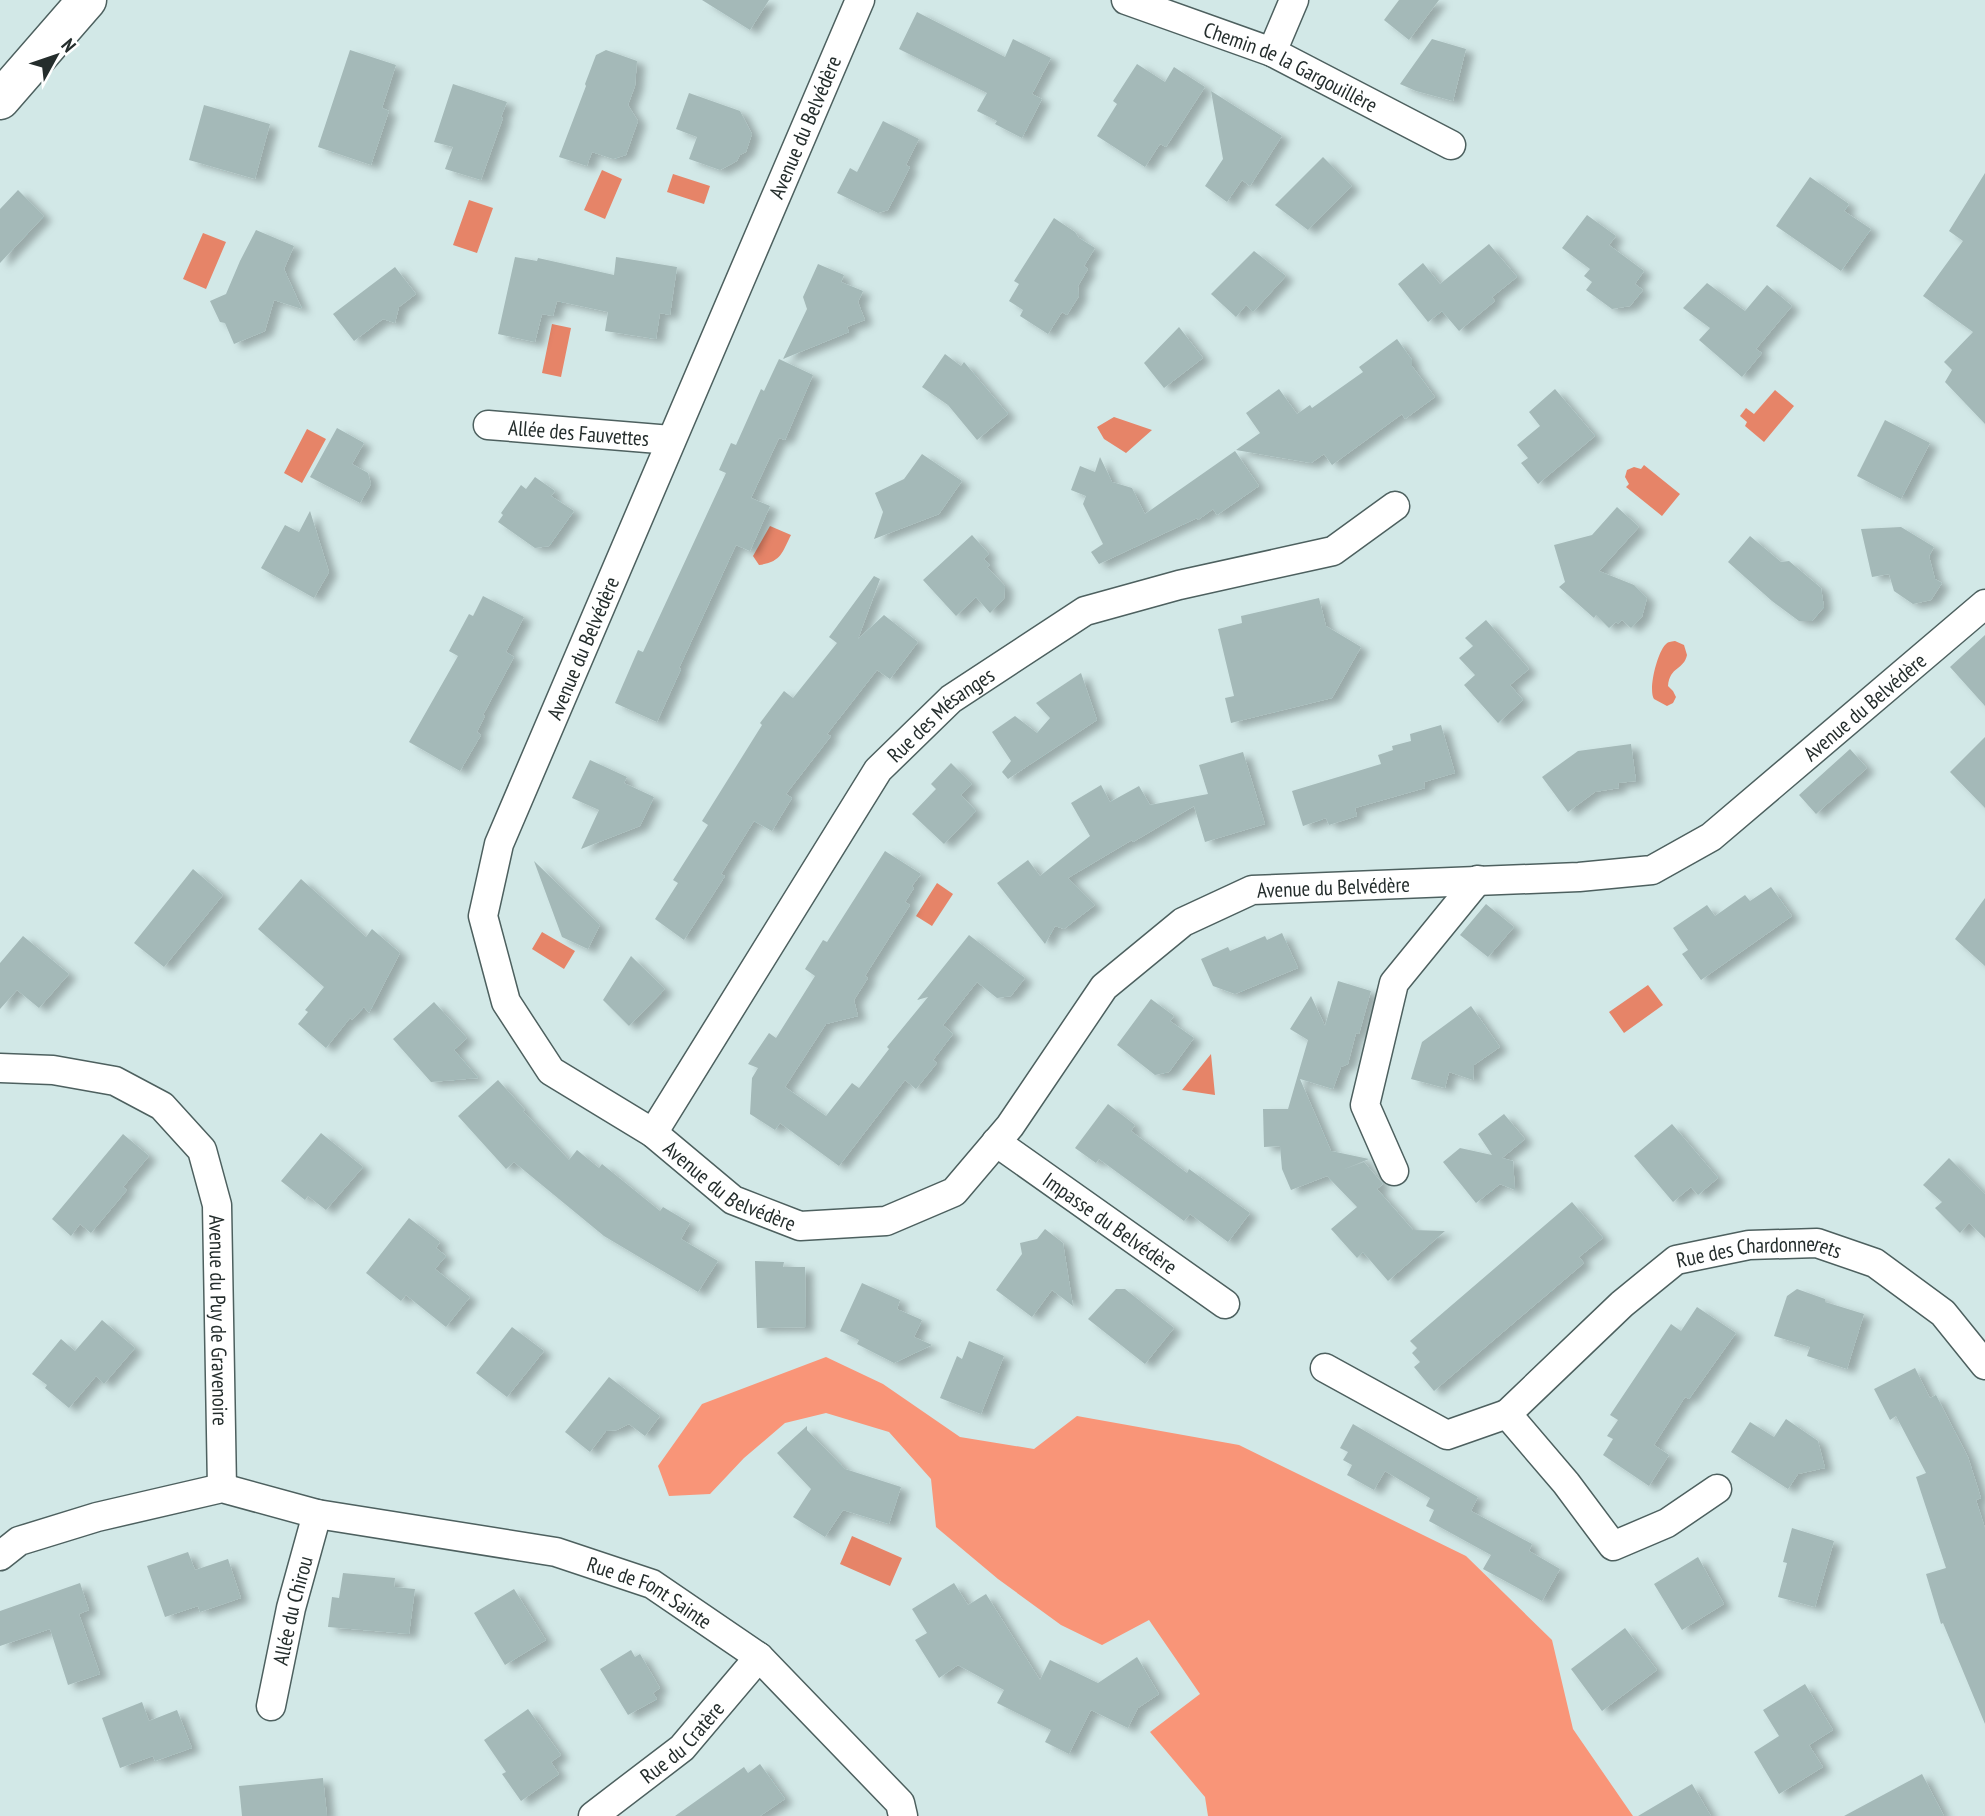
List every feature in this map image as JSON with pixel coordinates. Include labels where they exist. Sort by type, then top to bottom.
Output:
[{"type":"street","points":[[0,100],[87,0]]},
{"type":"street","name":"Avenue du Belvédère","points":[[860,0],[499,844],[483,916],[506,1002],[551,1071],[653,1133],[733,1200],[800,1226],[886,1220],[954,1192],[1010,1126],[1104,987],[1183,922],[1252,890],[1579,877],[1652,870],[1711,837],[1985,604]]},
{"type":"street","name":"Chemin de la Gargouillère","points":[[1126,0],[1272,52],[1451,145]]},
{"type":"street","points":[[1272,52],[1294,0]]},
{"type":"street","name":"Allée des Fauvettes","points":[[488,425],[671,440]]},
{"type":"street","name":"Rue des Mésanges","points":[[653,1133],[878,770],[951,699],[1085,611],[1179,584],[1334,551],[1395,506]]},
{"type":"street","points":[[1394,1171],[1365,1105],[1394,983],[1478,880]]},
{"type":"street","name":"Avenue du Puy de Gravenoire","points":[[0,1068],[53,1070],[115,1081],[162,1106],[202,1150],[217,1205],[222,1488]]},
{"type":"street","name":"Impasse du Belvédère","points":[[996,1142],[1225,1304]]},
{"type":"street","name":"Rue des Chardonnerets","points":[[1325,1368],[1447,1435],[1507,1415],[1622,1304],[1676,1260],[1749,1245],[1817,1243],[1875,1264],[1943,1313],[1985,1364]]},
{"type":"street","points":[[1507,1415],[1566,1483],[1613,1546],[1667,1523],[1717,1489]]},
{"type":"street","points":[[0,1556],[19,1541],[84,1521],[222,1488]]},
{"type":"street","name":"Rue de Font Sainte","points":[[222,1488],[317,1514],[556,1552],[652,1584],[759,1657],[900,1803],[903,1816]]},
{"type":"street","name":"Allée du Chirou","points":[[271,1706],[291,1608],[317,1514]]},
{"type":"street","name":"Rue du Cratère","points":[[593,1816],[682,1748],[759,1657]]},
{"type":"shaded area","points":[[602,170],[622,179],[605,219],[584,210]]},
{"type":"shaded area","points":[[673,174],[710,186],[704,204],[667,192]]},
{"type":"shaded area","points":[[469,200],[493,208],[477,253],[453,245]]},
{"type":"shaded area","points":[[203,233],[226,242],[206,289],[183,279]]},
{"type":"shaded area","points":[[552,324],[571,328],[561,377],[542,373]]},
{"type":"shaded area","points":[[1775,390],[1794,406],[1764,442],[1745,426],[1747,422],[1740,416],[1746,408],[1754,414]]},
{"type":"shaded area","points":[[1114,417],[1152,430],[1126,453],[1104,439],[1097,427]]},
{"type":"shaded area","points":[[307,429],[326,439],[302,483],[284,473]]},
{"type":"shaded area","points":[[1644,465],[1680,494],[1662,516],[1626,487],[1629,484],[1625,477],[1627,470],[1634,467],[1641,469]]},
{"type":"shaded area","points":[[770,526],[791,535],[783,552],[776,559],[759,565],[753,556]]},
{"type":"shaded area","points":[[1675,641],[1684,645],[1687,655],[1669,680],[1668,686],[1676,697],[1673,703],[1667,706],[1654,699],[1653,680],[1662,650],[1665,645]]},
{"type":"shaded area","points":[[937,883],[953,894],[932,926],[916,916]]},
{"type":"shaded area","points":[[542,932],[575,951],[564,969],[532,949]]},
{"type":"shaded area","points":[[1648,985],[1663,1005],[1624,1033],[1609,1012]]},
{"type":"shaded area","points":[[1211,1054],[1215,1095],[1182,1090]]},
{"type":"shaded area","points":[[826,1357],[883,1384],[960,1437],[1034,1449],[1077,1416],[1239,1445],[1466,1556],[1552,1640],[1573,1729],[1633,1816],[1208,1816],[1205,1797],[1150,1732],[1200,1694],[1149,1620],[1102,1645],[1061,1625],[998,1579],[936,1527],[931,1479],[889,1432],[826,1413],[785,1423],[744,1458],[710,1494],[669,1496],[658,1466],[702,1404]]},
{"type":"shaded area","points":[[852,1536],[902,1558],[890,1586],[840,1564]]},
{"type":"building","points":[[702,0],[769,0],[750,30]]},
{"type":"building","points":[[1399,0],[1439,0],[1409,40],[1384,20]]},
{"type":"building","points":[[917,12],[1005,57],[1013,39],[1051,58],[1032,94],[1042,99],[1022,138],[977,111],[987,93],[899,49]]},
{"type":"building","points":[[1432,39],[1466,49],[1453,101],[1400,84]]},
{"type":"building","points":[[350,50],[396,65],[382,108],[389,111],[371,165],[318,147]]},
{"type":"building","points":[[606,50],[637,61],[635,86],[628,105],[638,121],[626,155],[613,159],[592,152],[587,166],[559,157],[596,55]]},
{"type":"building","points":[[1137,64],[1165,82],[1174,67],[1205,87],[1166,147],[1160,144],[1145,167],[1097,136],[1117,104],[1113,101]]},
{"type":"building","points":[[453,84],[507,102],[481,180],[445,169],[453,147],[434,142]]},
{"type":"building","points":[[1211,91],[1282,136],[1250,186],[1242,180],[1227,202],[1205,186],[1223,159]]},
{"type":"building","points":[[689,93],[740,111],[752,134],[746,152],[740,155],[737,161],[720,170],[689,159],[697,137],[676,129]]},
{"type":"building","points":[[204,105],[270,124],[255,179],[189,160]]},
{"type":"building","points":[[883,121],[919,139],[906,165],[910,167],[888,210],[878,213],[837,193],[850,168],[857,172]]},
{"type":"building","points":[[1323,157],[1352,186],[1308,230],[1275,205]]},
{"type":"building","points":[[1985,173],[1985,424],[1945,382],[1952,370],[1944,362],[1973,332],[1923,296],[1963,241],[1949,231]]},
{"type":"building","points":[[1810,177],[1849,204],[1844,211],[1871,229],[1841,271],[1776,226]]},
{"type":"building","points":[[18,190],[44,216],[0,263],[0,209]]},
{"type":"building","points":[[1587,215],[1616,236],[1609,245],[1644,271],[1635,284],[1643,290],[1630,306],[1612,309],[1586,290],[1592,282],[1584,276],[1590,269],[1562,248]]},
{"type":"building","points":[[1054,218],[1095,248],[1084,266],[1088,269],[1078,286],[1079,296],[1067,315],[1062,312],[1048,334],[1020,316],[1023,310],[1009,301],[1019,284],[1014,281]]},
{"type":"building","points":[[256,230],[294,246],[284,269],[302,309],[274,300],[265,331],[234,344],[225,323],[220,322],[210,301],[226,294]]},
{"type":"building","points":[[1489,244],[1517,277],[1492,297],[1495,301],[1459,331],[1442,311],[1428,322],[1398,284],[1423,263],[1440,284]]},
{"type":"building","points":[[1254,251],[1286,276],[1253,312],[1246,305],[1236,317],[1211,294]]},
{"type":"building","points":[[515,257],[537,261],[538,258],[614,275],[616,257],[677,267],[670,315],[660,313],[656,339],[605,331],[608,312],[557,301],[553,316],[542,314],[535,342],[498,334]]},
{"type":"building","points":[[818,264],[844,275],[841,282],[863,291],[858,302],[865,320],[847,327],[849,332],[783,359],[807,309],[803,297]]},
{"type":"building","points":[[395,267],[416,294],[399,307],[395,323],[383,319],[354,341],[333,314]]},
{"type":"building","points":[[1707,283],[1745,311],[1767,285],[1792,306],[1756,349],[1762,353],[1742,377],[1699,340],[1710,328],[1683,308]]},
{"type":"building","points":[[1179,327],[1203,358],[1164,388],[1144,363]]},
{"type":"building","points":[[1397,339],[1412,360],[1412,366],[1435,397],[1405,419],[1402,414],[1332,465],[1324,454],[1311,463],[1236,450],[1260,433],[1246,413],[1279,389],[1297,414],[1310,405],[1312,408],[1363,372],[1359,367]]},
{"type":"building","points":[[945,354],[961,366],[964,362],[1008,414],[977,440],[948,405],[922,387]]},
{"type":"building","points":[[779,359],[813,375],[785,440],[779,438],[751,498],[770,506],[750,551],[736,545],[657,722],[615,703],[638,650],[643,652],[726,473],[719,470],[731,443],[736,445],[761,389],[764,391]]},
{"type":"building","points":[[1555,389],[1595,436],[1538,484],[1521,463],[1528,458],[1517,445],[1540,426],[1529,412]]},
{"type":"building","points":[[1885,420],[1930,443],[1901,499],[1857,476]]},
{"type":"building","points":[[337,428],[364,443],[352,464],[368,473],[371,484],[360,503],[310,477]]},
{"type":"building","points":[[1235,451],[1259,486],[1217,515],[1213,509],[1198,520],[1197,518],[1099,564],[1091,552],[1103,544],[1083,504],[1086,496],[1071,490],[1080,466],[1095,472],[1100,457],[1112,482],[1132,488],[1145,514]]},
{"type":"building","points":[[922,454],[962,481],[939,514],[874,539],[883,512],[875,493],[904,479]]},
{"type":"building","points":[[535,477],[555,491],[551,496],[574,511],[549,546],[535,548],[498,522],[503,515],[501,513],[521,485],[526,489]]},
{"type":"building","points":[[1617,507],[1639,527],[1599,571],[1634,585],[1647,598],[1642,617],[1631,628],[1622,620],[1609,628],[1559,587],[1565,582],[1554,545],[1592,535]]},
{"type":"building","points":[[310,511],[329,572],[314,598],[261,568],[285,525],[299,532]]},
{"type":"building","points":[[1901,527],[1934,547],[1929,556],[1935,579],[1942,583],[1931,600],[1913,604],[1894,591],[1889,574],[1872,577],[1861,529]]},
{"type":"building","points":[[972,535],[989,554],[984,559],[990,565],[987,567],[1005,586],[1004,599],[990,613],[976,597],[956,616],[923,580]]},
{"type":"building","points":[[1750,536],[1781,562],[1789,561],[1821,588],[1824,607],[1812,621],[1799,621],[1728,562]]},
{"type":"building","points":[[874,576],[880,579],[858,639],[884,615],[918,642],[890,679],[877,670],[827,734],[831,736],[786,794],[792,798],[772,831],[754,821],[721,874],[725,876],[684,940],[655,919],[678,883],[673,880],[708,825],[702,821],[762,725],[760,723],[784,691],[793,698],[837,643],[829,637]]},
{"type":"building","points":[[483,596],[524,617],[506,652],[514,657],[483,715],[485,716],[477,732],[481,735],[460,771],[409,742],[458,656],[449,651],[469,614],[473,616]]},
{"type":"building","points":[[1319,598],[1326,626],[1361,647],[1332,698],[1231,723],[1225,698],[1234,696],[1218,629],[1242,623],[1241,616]]},
{"type":"building","points":[[1486,620],[1529,669],[1510,685],[1523,700],[1498,723],[1464,685],[1475,675],[1459,658],[1473,646],[1465,638]]},
{"type":"building","points":[[1985,635],[1985,706],[1950,667]]},
{"type":"building","points":[[1081,673],[1097,720],[1008,779],[1002,772],[1011,761],[992,732],[1015,716],[1037,733],[1050,718],[1036,703]]},
{"type":"building","points":[[1441,725],[1455,773],[1424,782],[1425,788],[1355,808],[1357,816],[1329,825],[1326,818],[1303,826],[1292,791],[1381,764],[1378,755],[1393,750],[1392,746],[1411,741],[1410,734]]},
{"type":"building","points":[[1985,737],[1985,808],[1950,772]]},
{"type":"building","points":[[1631,744],[1636,781],[1618,783],[1619,788],[1595,792],[1568,812],[1542,777],[1578,751]]},
{"type":"building","points":[[1850,749],[1867,768],[1816,814],[1799,795]]},
{"type":"building","points":[[1243,752],[1265,824],[1205,842],[1194,806],[1068,878],[1095,905],[1064,929],[1055,926],[1045,944],[997,883],[1028,860],[1040,876],[1090,836],[1071,803],[1101,785],[1110,802],[1139,786],[1150,805],[1208,794],[1199,765]]},
{"type":"building","points":[[590,760],[627,777],[624,783],[654,797],[640,826],[581,849],[599,810],[572,798]]},
{"type":"building","points":[[951,763],[972,784],[961,795],[976,811],[944,844],[912,814],[936,789],[931,784]]},
{"type":"building","points":[[885,851],[921,874],[905,902],[910,905],[865,976],[868,978],[854,1000],[858,1016],[826,1024],[785,1087],[826,1116],[852,1083],[859,1088],[889,1049],[887,1047],[928,997],[917,1000],[969,935],[1025,978],[1011,996],[997,998],[977,982],[943,1025],[953,1034],[933,1060],[937,1063],[916,1089],[905,1080],[839,1166],[780,1123],[775,1130],[750,1114],[752,1078],[758,1068],[748,1064],[769,1033],[776,1038],[815,976],[805,969],[823,940],[827,942]]},
{"type":"building","points":[[534,861],[600,925],[588,949],[562,937]]},
{"type":"building","points":[[193,869],[223,895],[164,967],[134,943]]},
{"type":"building","points":[[301,879],[366,937],[372,929],[400,953],[369,1013],[364,1007],[352,1020],[350,1018],[326,1048],[298,1024],[308,1012],[305,1010],[324,987],[258,929]]},
{"type":"building","points":[[1771,887],[1792,916],[1701,980],[1682,954],[1688,950],[1673,928],[1707,905],[1715,916],[1745,895],[1750,901]]},
{"type":"building","points":[[1985,898],[1985,966],[1955,939]]},
{"type":"building","points":[[1486,904],[1514,927],[1488,957],[1460,935]]},
{"type":"building","points":[[1282,933],[1298,968],[1235,994],[1213,986],[1201,959],[1228,947],[1230,951],[1265,936],[1267,940]]},
{"type":"building","points":[[23,936],[69,974],[39,1008],[17,990],[0,1009],[0,963]]},
{"type":"building","points":[[631,956],[665,989],[629,1026],[603,1000]]},
{"type":"building","points":[[1338,981],[1371,991],[1348,1064],[1341,1067],[1333,1089],[1300,1079],[1331,1151],[1369,1159],[1342,1170],[1364,1162],[1383,1184],[1377,1189],[1413,1230],[1445,1231],[1388,1281],[1363,1252],[1357,1258],[1331,1229],[1357,1207],[1327,1176],[1291,1190],[1282,1169],[1280,1146],[1264,1147],[1263,1109],[1288,1109],[1308,1040],[1290,1029],[1311,996],[1325,1026]]},
{"type":"building","points":[[1151,999],[1174,1016],[1170,1021],[1194,1038],[1169,1072],[1155,1075],[1117,1045]]},
{"type":"building","points":[[434,1002],[467,1038],[454,1050],[478,1078],[431,1082],[393,1039]]},
{"type":"building","points":[[1471,1006],[1500,1047],[1474,1065],[1473,1080],[1449,1072],[1445,1088],[1411,1079],[1422,1042]]},
{"type":"building","points":[[498,1080],[569,1160],[577,1150],[599,1168],[602,1164],[660,1211],[663,1207],[690,1223],[681,1239],[718,1261],[698,1292],[604,1236],[514,1162],[506,1169],[458,1116]]},
{"type":"building","points":[[1108,1104],[1135,1125],[1131,1131],[1187,1173],[1189,1169],[1250,1213],[1228,1242],[1190,1214],[1184,1221],[1099,1159],[1096,1163],[1075,1148]]},
{"type":"building","points":[[1504,1114],[1525,1139],[1502,1158],[1513,1161],[1515,1190],[1500,1184],[1476,1203],[1443,1162],[1460,1148],[1492,1155],[1478,1134]]},
{"type":"building","points":[[1672,1124],[1718,1178],[1698,1195],[1691,1187],[1673,1202],[1634,1156]]},
{"type":"building","points":[[321,1133],[363,1167],[326,1210],[308,1196],[305,1200],[281,1181]]},
{"type":"building","points":[[123,1134],[149,1156],[123,1187],[127,1190],[91,1233],[80,1224],[71,1236],[52,1219]]},
{"type":"building","points":[[1949,1158],[1985,1194],[1985,1238],[1969,1223],[1960,1233],[1935,1208],[1942,1202],[1923,1185]]},
{"type":"building","points":[[1572,1202],[1603,1238],[1579,1257],[1584,1263],[1434,1391],[1414,1367],[1420,1362],[1412,1353],[1417,1348],[1410,1341]]},
{"type":"building","points":[[409,1218],[440,1242],[436,1248],[446,1256],[435,1269],[470,1297],[446,1327],[406,1295],[401,1301],[366,1273]]},
{"type":"building","points":[[1045,1229],[1063,1243],[1073,1306],[1052,1290],[1032,1317],[996,1290],[1022,1254],[1020,1243],[1037,1239]]},
{"type":"building","points":[[755,1261],[784,1262],[783,1267],[805,1267],[806,1327],[757,1328]]},
{"type":"building","points":[[862,1283],[900,1300],[897,1309],[922,1320],[914,1337],[932,1345],[894,1363],[857,1344],[859,1340],[840,1331]]},
{"type":"building","points":[[1116,1289],[1125,1289],[1174,1328],[1145,1364],[1088,1319]]},
{"type":"building","points":[[1797,1289],[1825,1299],[1825,1302],[1864,1314],[1847,1369],[1807,1356],[1810,1347],[1774,1336],[1787,1296]]},
{"type":"building","points":[[1697,1307],[1736,1333],[1689,1399],[1685,1397],[1654,1445],[1669,1455],[1649,1486],[1603,1455],[1613,1439],[1607,1436],[1618,1420],[1610,1415],[1671,1324],[1681,1331]]},
{"type":"building","points":[[102,1320],[135,1348],[104,1384],[96,1376],[69,1408],[32,1374],[61,1339],[75,1351]]},
{"type":"building","points":[[512,1327],[544,1351],[507,1397],[476,1373]]},
{"type":"building","points":[[969,1341],[1004,1356],[981,1414],[940,1398],[957,1356],[962,1359]]},
{"type":"building","points":[[1915,1368],[1930,1398],[1936,1395],[1968,1457],[1981,1498],[1976,1500],[1985,1528],[1985,1724],[1943,1623],[1941,1624],[1926,1574],[1946,1568],[1916,1477],[1926,1473],[1896,1416],[1890,1420],[1874,1389]]},
{"type":"building","points":[[609,1377],[660,1416],[645,1436],[629,1424],[617,1430],[606,1431],[590,1452],[565,1432]]},
{"type":"building","points":[[1786,1419],[1818,1441],[1825,1468],[1798,1474],[1788,1489],[1731,1452],[1750,1422],[1774,1437]]},
{"type":"building","points":[[1353,1424],[1478,1497],[1471,1511],[1532,1544],[1529,1551],[1560,1569],[1542,1601],[1483,1569],[1491,1555],[1429,1521],[1434,1510],[1426,1506],[1430,1498],[1385,1471],[1374,1490],[1347,1475],[1352,1465],[1343,1460],[1348,1452],[1340,1448]]},
{"type":"building","points":[[807,1426],[807,1430],[845,1469],[901,1487],[889,1524],[843,1510],[825,1537],[793,1517],[811,1489],[777,1453]]},
{"type":"building","points":[[1792,1528],[1834,1541],[1815,1607],[1778,1597]]},
{"type":"building","points":[[188,1552],[195,1570],[228,1559],[241,1598],[200,1612],[198,1606],[165,1617],[147,1566]]},
{"type":"building","points":[[1698,1557],[1724,1604],[1682,1630],[1654,1584]]},
{"type":"building","points":[[343,1573],[395,1578],[394,1587],[415,1589],[409,1634],[328,1627],[332,1597],[339,1598]]},
{"type":"building","points":[[80,1583],[89,1610],[79,1614],[100,1674],[68,1685],[50,1629],[0,1646],[0,1611]]},
{"type":"building","points":[[954,1583],[968,1605],[986,1594],[1040,1680],[1050,1660],[1098,1683],[1137,1657],[1159,1694],[1138,1708],[1128,1728],[1091,1710],[1069,1754],[1045,1742],[1051,1730],[997,1703],[1004,1690],[958,1665],[939,1678],[915,1640],[927,1633],[912,1609]]},
{"type":"building","points":[[514,1589],[546,1640],[505,1665],[474,1613]]},
{"type":"building","points":[[1625,1628],[1657,1670],[1602,1711],[1571,1669]]},
{"type":"building","points":[[631,1650],[635,1657],[640,1654],[660,1688],[653,1693],[657,1699],[628,1715],[600,1669]]},
{"type":"building","points":[[1805,1684],[1833,1730],[1809,1745],[1823,1767],[1779,1794],[1754,1752],[1779,1736],[1763,1710]]},
{"type":"building","points":[[142,1702],[149,1721],[177,1710],[192,1748],[155,1761],[153,1756],[120,1768],[102,1718]]},
{"type":"building","points":[[528,1709],[561,1755],[551,1762],[559,1774],[521,1801],[502,1774],[506,1772],[484,1740]]},
{"type":"building","points":[[760,1764],[785,1799],[760,1816],[675,1816],[744,1767],[748,1773]]},
{"type":"building","points":[[1922,1774],[1944,1816],[1844,1816]]},
{"type":"building","points":[[323,1778],[327,1816],[242,1816],[239,1786]]},
{"type":"building","points":[[1692,1784],[1711,1816],[1638,1816]]}]
